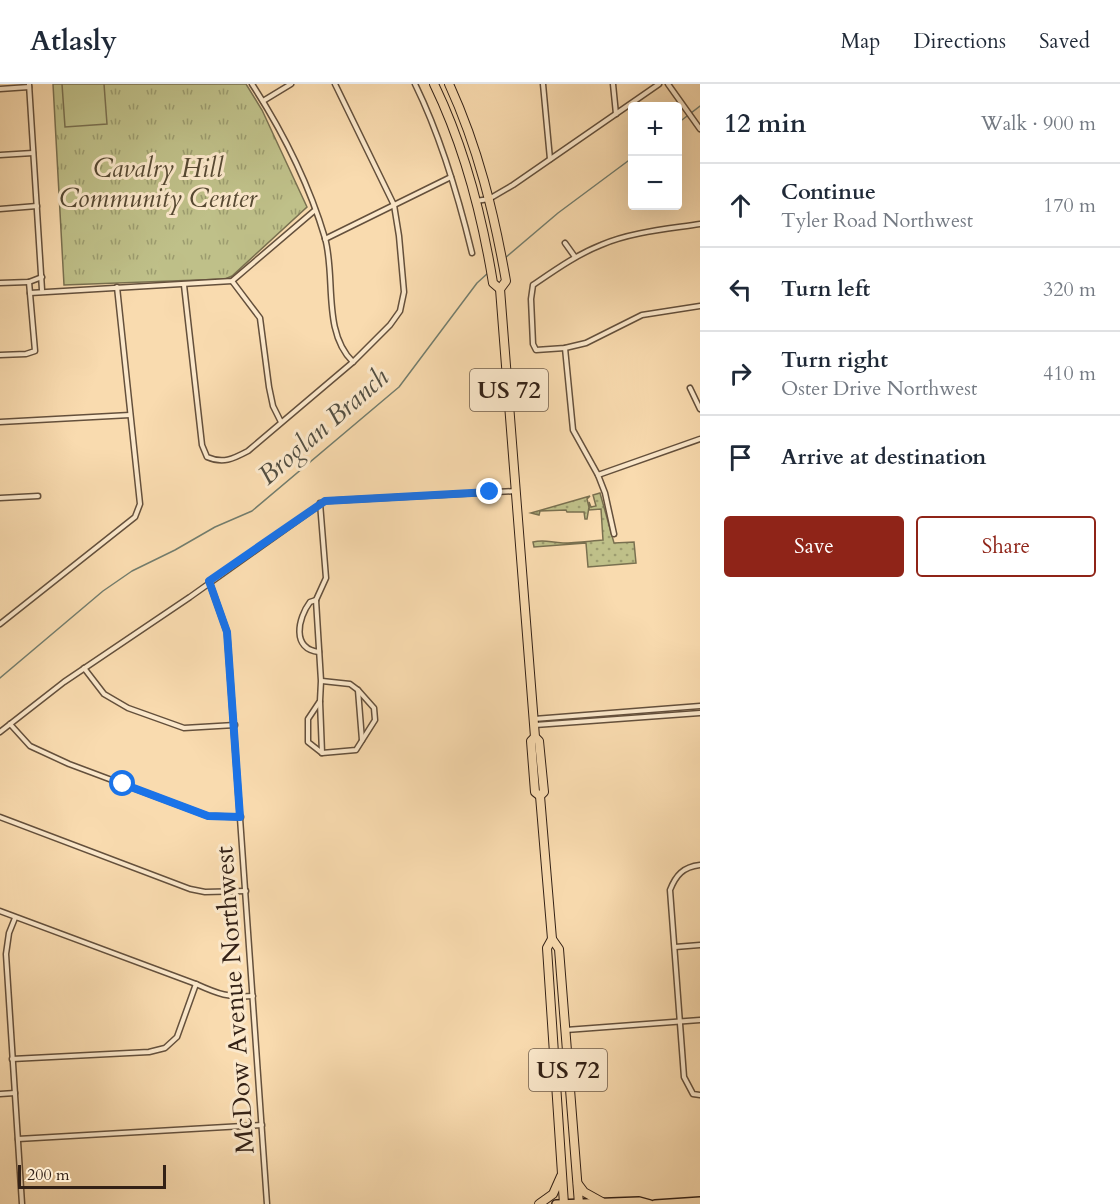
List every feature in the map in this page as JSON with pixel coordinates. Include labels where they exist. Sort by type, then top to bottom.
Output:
[{"type":"highway","name":"US 72","points":[[434,84],[460,148],[476,202],[493,283],[500,289]]},
{"type":"highway","name":"US 72","points":[[449,84],[479,160],[506,281],[500,289],[534,722],[535,737],[531,741],[535,792],[540,796],[552,939],[559,949],[579,1204]]},
{"type":"highway","name":"US 72","points":[[552,939],[547,948],[564,1204]]},
{"type":"highway","points":[[539,1204],[553,1194],[562,1175]]},
{"type":"highway","points":[[577,1182],[584,1192],[602,1202]]},
{"type":"main road","points":[[556,1204],[639,1201],[650,1204]]},
{"type":"main road","points":[[655,1204],[700,1201]]},
{"type":"street","points":[[252,84],[297,166],[325,239],[330,261],[338,339],[346,355],[353,362]]},
{"type":"street","points":[[263,101],[291,84]]},
{"type":"street","points":[[184,285],[202,446],[207,457],[216,461],[232,460],[248,451],[353,362],[390,325],[400,311],[404,292],[394,205],[335,84]]},
{"type":"street","points":[[414,84],[426,107],[460,201],[472,253]]},
{"type":"street","points":[[543,84],[550,159]]},
{"type":"street","points":[[613,84],[616,114]]},
{"type":"street","points":[[476,202],[489,199],[659,84]]},
{"type":"street","points":[[668,84],[700,129]]},
{"type":"street","points":[[0,89],[29,86],[42,290]]},
{"type":"street","points":[[0,155],[33,153]]},
{"type":"street","points":[[325,239],[451,177]]},
{"type":"street","points":[[0,209],[37,207]]},
{"type":"street","points":[[30,292],[232,281],[314,211]]},
{"type":"street","points":[[700,224],[631,236],[603,244],[575,257],[540,280],[533,285],[531,299],[533,338],[536,350],[565,348],[586,343],[642,315],[700,306]]},
{"type":"street","points":[[565,243],[575,257]]},
{"type":"street","points":[[0,283],[29,282],[42,277]]},
{"type":"street","points":[[232,281],[260,318],[269,387],[273,406],[281,422]]},
{"type":"street","points":[[0,355],[26,354],[35,351],[29,282]]},
{"type":"street","points":[[0,624],[135,517],[140,504],[117,287]]},
{"type":"street","points":[[565,348],[573,430],[606,493],[614,534]]},
{"type":"street","points":[[690,388],[700,409]]},
{"type":"street","points":[[0,422],[130,415]]},
{"type":"street","points":[[598,475],[700,439]]},
{"type":"street","points":[[0,732],[84,668],[190,597],[209,581],[320,503],[516,490]]},
{"type":"street","points":[[0,498],[38,496]]},
{"type":"street","points":[[320,503],[326,578],[316,600],[321,681],[322,753]]},
{"type":"street","name":"McDow Avenue Northwest","points":[[209,581],[227,632],[267,1204]]},
{"type":"street","points":[[316,600],[310,602],[302,612],[299,628],[302,642],[311,651],[319,652]]},
{"type":"street","points":[[84,668],[104,694],[128,708],[184,728],[235,725]]},
{"type":"street","points":[[320,701],[308,719],[308,742],[322,753],[356,750],[375,720],[374,708],[350,684],[321,681]]},
{"type":"street","points":[[358,690],[362,741]]},
{"type":"street","points":[[534,722],[700,706]]},
{"type":"street","points":[[534,722],[700,713]]},
{"type":"street","points":[[10,724],[30,746],[59,760],[208,816],[240,817]]},
{"type":"street","points":[[0,817],[190,889],[205,892],[246,891]]},
{"type":"street","points":[[700,865],[681,871],[670,890],[684,1077],[693,1094],[700,1095]]},
{"type":"street","points":[[0,911],[218,994],[235,997],[253,996]]},
{"type":"street","points":[[15,918],[9,933],[6,954],[22,1204]]},
{"type":"street","points":[[675,947],[700,945]]},
{"type":"street","points":[[12,1059],[149,1052],[165,1048],[177,1037],[196,984]]},
{"type":"street","points":[[565,1030],[700,1020]]},
{"type":"street","points":[[0,1094],[15,1093]]},
{"type":"street","points":[[18,1138],[262,1125]]},
{"type":"green space","name":"Cavalry Hill Community Center","points":[[53,84],[246,84],[262,110],[307,207],[232,276],[225,279],[64,285]]},
{"type":"green space","points":[[62,84],[104,84],[107,124],[65,127]]},
{"type":"green space","points":[[600,493],[614,543],[634,542],[636,563],[588,567],[586,543],[534,547],[533,542],[538,541],[568,543],[603,540],[601,509],[589,510],[589,502],[591,507],[596,506],[593,495]]},
{"type":"green space","points":[[590,496],[587,499],[589,507],[587,519],[585,519],[584,512],[567,512],[566,510],[540,511],[539,515],[531,513]]},
{"type":"waterway","name":"Broglan Branch","points":[[682,120],[700,106]]},
{"type":"waterway","name":"Broglan Branch","points":[[505,258],[558,213],[628,161]]},
{"type":"waterway","name":"Broglan Branch","points":[[0,678],[103,591],[132,571],[215,527],[252,511],[399,387],[477,283],[488,273]]},
{"type":"route","points":[[123,784],[208,816],[240,817],[227,632],[209,581],[325,501],[490,492]]}]
